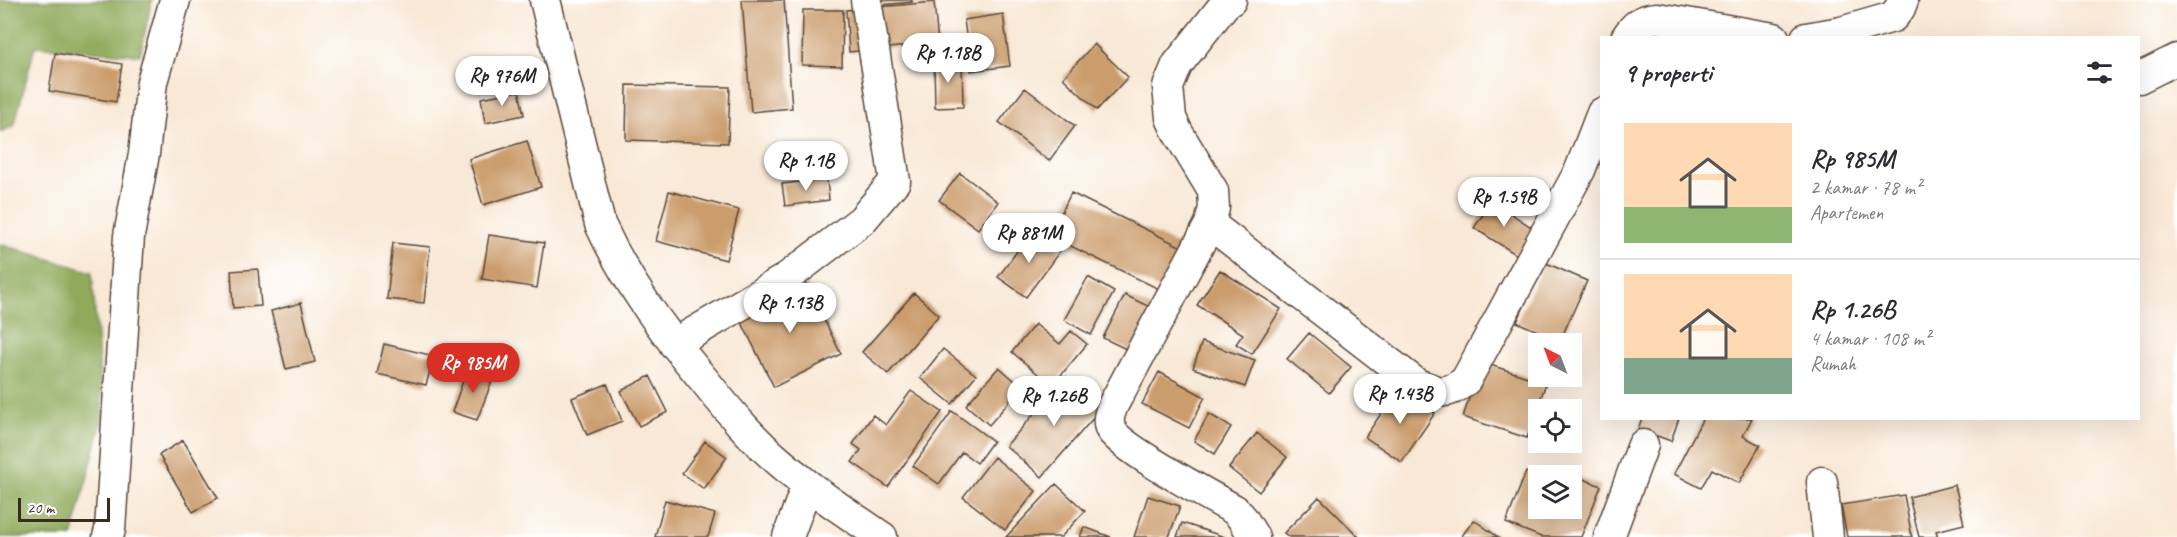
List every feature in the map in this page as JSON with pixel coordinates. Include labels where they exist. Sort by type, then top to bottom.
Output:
[{"type":"street","points":[[108,537],[129,236],[144,154],[152,82],[175,0]]},
{"type":"street","points":[[545,0],[558,61],[600,224],[616,258],[645,306],[746,431],[807,485],[882,537]]},
{"type":"street","points":[[674,344],[785,279],[861,220],[895,181],[866,0]]},
{"type":"street","points":[[1817,36],[1893,17],[1903,0]]},
{"type":"street","points":[[1226,1],[1177,65],[1168,87],[1171,118],[1213,191],[1214,208],[1210,224],[1113,405],[1108,420],[1109,427],[1124,444],[1235,510],[1244,519],[1254,537]]},
{"type":"street","points":[[1627,36],[1634,27],[1645,19],[1657,18],[1762,36]]},
{"type":"street","points":[[2140,77],[2177,58]]},
{"type":"street","points":[[1210,224],[1417,384],[1431,390],[1448,392],[1466,380],[1580,170],[1600,118]]},
{"type":"street","points":[[1609,537],[1643,445]]},
{"type":"street","points":[[1822,482],[1828,537]]},
{"type":"street","points":[[788,537],[807,485]]},
{"type":"green space","points":[[0,0],[152,0],[140,55],[35,46],[14,126],[0,132]]},
{"type":"green space","points":[[0,244],[92,272],[103,417],[72,537],[0,537]]},
{"type":"building","points":[[742,0],[784,0],[792,108],[751,112]]},
{"type":"building","points":[[859,0],[912,0],[912,2],[860,7]]},
{"type":"building","points":[[934,2],[938,43],[849,52],[846,10]]},
{"type":"building","points":[[803,10],[843,10],[842,66],[802,65]]},
{"type":"building","points":[[1003,14],[1010,66],[971,71],[964,20]]},
{"type":"building","points":[[1094,44],[1128,77],[1097,110],[1063,78]]},
{"type":"building","points":[[55,53],[122,64],[116,102],[49,91]]},
{"type":"building","points":[[962,60],[963,107],[935,108],[934,61]]},
{"type":"building","points":[[627,85],[730,87],[728,143],[626,140]]},
{"type":"building","points":[[1025,88],[1075,126],[1049,161],[999,122]]},
{"type":"building","points":[[519,91],[524,115],[485,123],[481,98]]},
{"type":"building","points":[[527,141],[541,187],[483,205],[469,159]]},
{"type":"building","points":[[960,173],[998,202],[978,229],[939,200]]},
{"type":"building","points":[[827,179],[829,200],[785,206],[782,184]]},
{"type":"building","points":[[669,191],[739,210],[726,260],[656,241]]},
{"type":"building","points":[[1071,193],[1186,249],[1165,292],[1050,236]]},
{"type":"building","points":[[1492,201],[1534,229],[1517,255],[1474,228]]},
{"type":"building","points":[[1032,231],[1060,251],[1026,297],[998,277]]},
{"type":"building","points":[[489,235],[544,243],[537,288],[482,279]]},
{"type":"building","points":[[393,243],[430,247],[424,303],[387,299]]},
{"type":"building","points":[[1544,262],[1587,281],[1564,333],[1542,333],[1517,322]]},
{"type":"building","points":[[258,269],[261,306],[233,308],[231,271]]},
{"type":"building","points":[[1220,270],[1281,309],[1252,354],[1236,344],[1243,334],[1197,305]]},
{"type":"building","points":[[1088,277],[1114,292],[1091,335],[1064,320]]},
{"type":"building","points":[[805,281],[841,354],[774,387],[738,315]]},
{"type":"building","points":[[914,293],[939,315],[888,374],[862,352]]},
{"type":"building","points":[[1125,295],[1154,309],[1132,352],[1103,338]]},
{"type":"building","points":[[301,303],[315,362],[286,369],[271,311]]},
{"type":"building","points":[[1035,324],[1060,344],[1071,331],[1087,344],[1052,386],[1012,352]]},
{"type":"building","points":[[1309,333],[1351,367],[1329,393],[1287,359]]},
{"type":"building","points":[[1202,342],[1255,360],[1245,387],[1193,368]]},
{"type":"building","points":[[384,344],[434,356],[426,385],[377,374]]},
{"type":"building","points":[[943,349],[976,375],[952,404],[920,378]]},
{"type":"building","points":[[1481,362],[1528,377],[1528,387],[1545,387],[1540,399],[1528,399],[1527,438],[1463,417]]},
{"type":"building","points":[[468,367],[494,376],[477,420],[452,412]]},
{"type":"building","points":[[999,367],[1022,387],[989,425],[966,405]]},
{"type":"building","points":[[1159,372],[1205,397],[1189,428],[1142,404]]},
{"type":"building","points":[[650,376],[668,412],[639,426],[621,391]]},
{"type":"building","points":[[1066,377],[1102,408],[1042,477],[1006,446]]},
{"type":"building","points":[[607,384],[622,421],[587,435],[572,398]]},
{"type":"building","points":[[1398,389],[1435,413],[1402,462],[1365,437]]},
{"type":"building","points":[[911,391],[942,412],[888,487],[852,462],[861,450],[853,444],[873,415],[886,425]]},
{"type":"building","points":[[952,411],[993,441],[977,463],[962,452],[939,484],[913,466]]},
{"type":"building","points":[[1209,414],[1231,427],[1215,454],[1194,441]]},
{"type":"building","points":[[1641,420],[1678,420],[1671,441],[1638,429]]},
{"type":"building","points":[[1702,420],[1751,420],[1743,436],[1760,445],[1739,483],[1712,469],[1701,488],[1674,474]]},
{"type":"building","points":[[1257,433],[1287,457],[1259,492],[1229,468]]},
{"type":"building","points":[[183,440],[218,498],[193,512],[159,455]]},
{"type":"building","points":[[705,441],[727,457],[704,489],[682,473]]},
{"type":"building","points":[[994,457],[1036,491],[1005,530],[963,497]]},
{"type":"building","points":[[1526,472],[1528,473],[1528,519],[1582,519],[1582,478],[1601,486],[1581,537],[1541,537],[1506,523]]},
{"type":"building","points":[[1056,484],[1085,511],[1061,537],[1006,537]]},
{"type":"building","points":[[1955,485],[1964,524],[1936,531],[1938,537],[1919,537],[1909,497]]},
{"type":"building","points":[[1904,495],[1912,537],[1847,537],[1841,505]]},
{"type":"building","points":[[1148,496],[1180,506],[1169,537],[1134,537]]},
{"type":"building","points":[[1319,497],[1359,537],[1289,537],[1284,533]]},
{"type":"building","points":[[665,500],[715,514],[708,537],[655,537]]},
{"type":"building","points":[[1474,520],[1498,537],[1461,537]]},
{"type":"building","points":[[1182,523],[1225,537],[1177,537]]},
{"type":"building","points":[[1084,527],[1111,537],[1080,537]]}]
